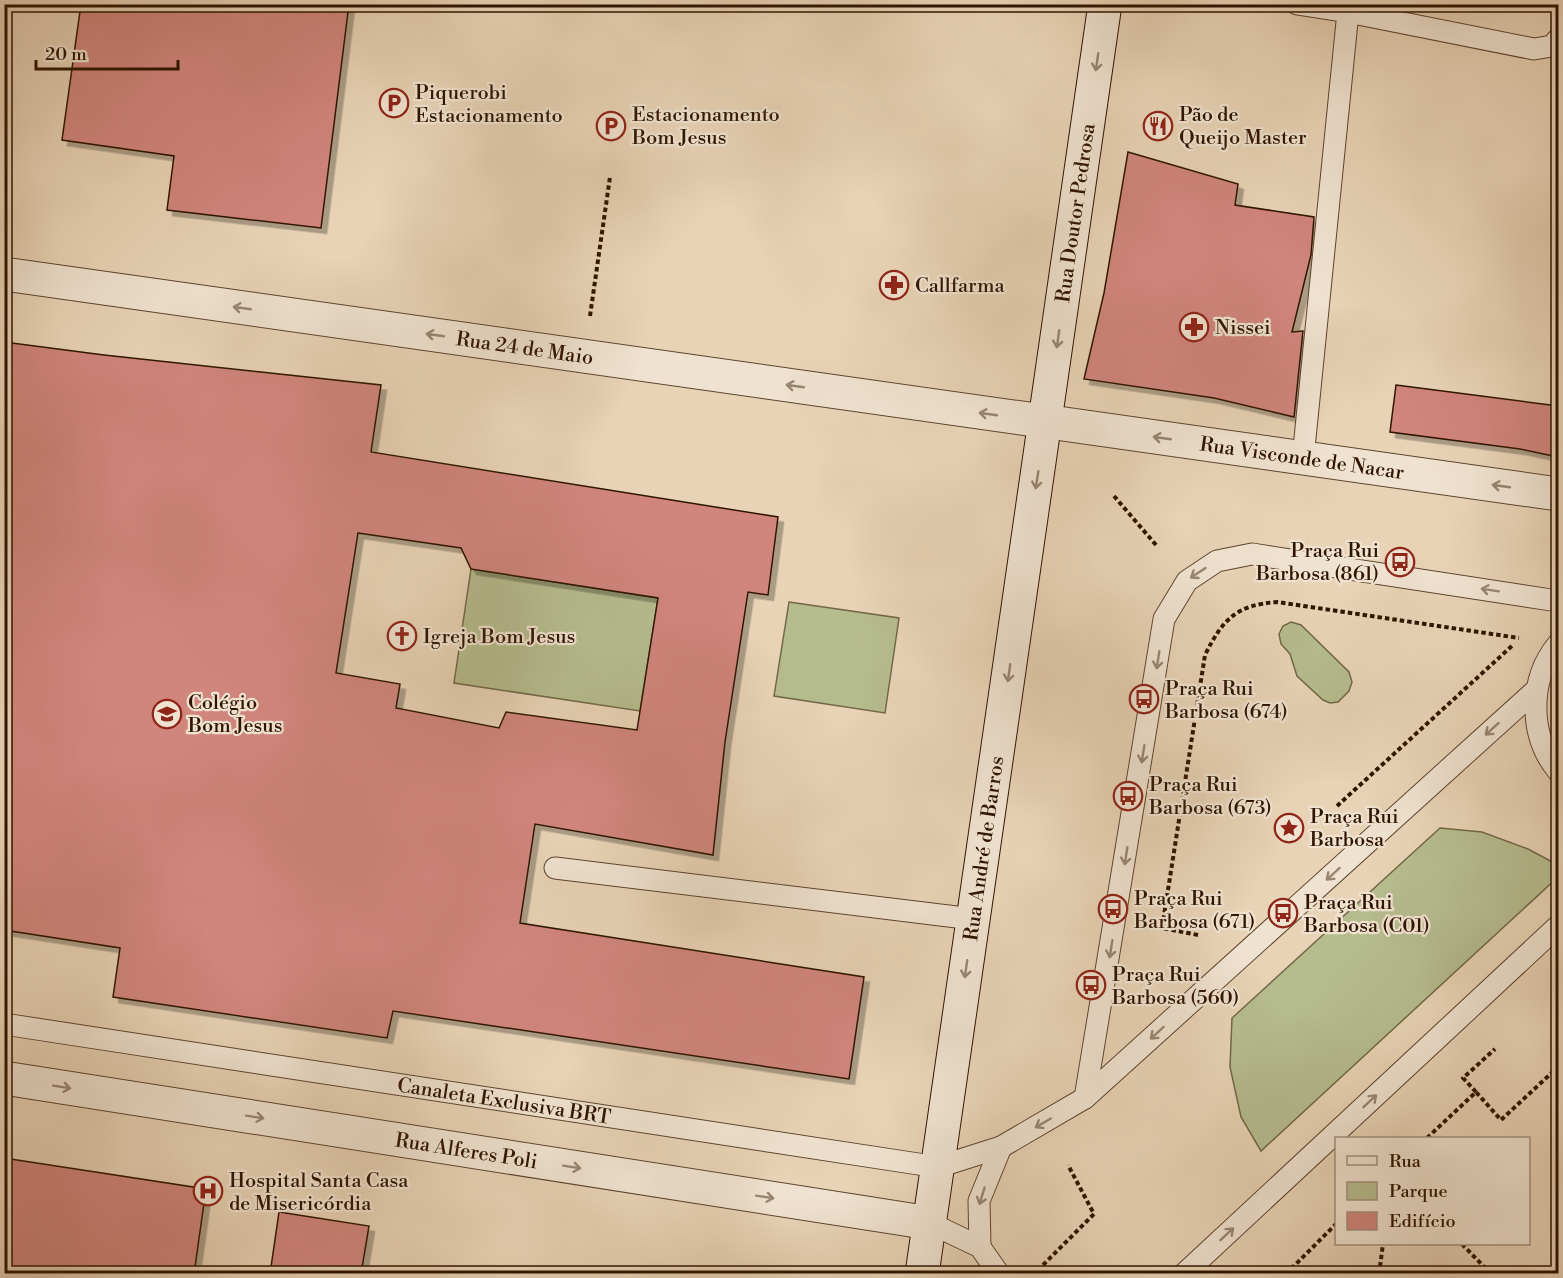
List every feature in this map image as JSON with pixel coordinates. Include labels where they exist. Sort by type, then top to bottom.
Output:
[{"type":"street","name":"Rua Doutor Pedrosa","points":[[1046,422],[1105,4]]},
{"type":"street","name":"Rua 24 de Maio","points":[[4,274],[1046,422]]},
{"type":"street","name":"Rua Visconde de Nacar","points":[[1046,422],[1558,494]]},
{"type":"street","name":"Rua André de Barros","points":[[922,1274],[1046,422]]},
{"type":"street","name":"Rua Alferes Poli","points":[[4,1078],[930,1223]]},
{"type":"lane","points":[[1297,4],[1534,49],[1552,46],[1558,39]]},
{"type":"lane","points":[[1303,458],[1348,12]]},
{"type":"lane","points":[[1085,1098],[1164,619],[1187,580],[1217,561],[1252,554],[1558,601]]},
{"type":"lane","points":[[1558,644],[1550,655],[1536,690],[1536,724],[1549,760],[1558,771]]},
{"type":"lane","name":"Canaleta Exclusiva BRT","points":[[4,1024],[938,1167],[1001,1147],[1085,1098],[1536,690]]},
{"type":"lane","points":[[555,868],[973,919]]},
{"type":"lane","points":[[1184,1274],[1558,926]]},
{"type":"lane","points":[[980,1247],[979,1200],[1001,1147]]},
{"type":"lane","points":[[930,1223],[980,1247],[999,1274]]},
{"type":"path","points":[[584,356],[610,177]]},
{"type":"path","points":[[1114,496],[1156,545]]},
{"type":"path","points":[[1198,935],[1162,928],[1205,655],[1223,623],[1235,613],[1256,604],[1277,602],[1520,638],[1337,806]]},
{"type":"path","points":[[1495,1049],[1463,1078],[1501,1120],[1558,1067]]},
{"type":"path","points":[[1428,1137],[1476,1092]]},
{"type":"path","points":[[1043,1265],[1094,1214],[1068,1166]]},
{"type":"path","points":[[1286,1274],[1335,1225]]},
{"type":"path","points":[[1379,1274],[1383,1245]]},
{"type":"path","points":[[1463,1245],[1491,1274]]},
{"type":"green space","points":[[471,569],[658,598],[640,711],[454,683]]},
{"type":"green space","points":[[789,602],[899,618],[885,713],[774,696]]},
{"type":"green space","points":[[1291,622],[1301,625],[1349,672],[1352,682],[1349,691],[1338,702],[1330,703],[1323,700],[1297,676],[1290,654],[1281,644],[1279,634],[1283,626]]},
{"type":"green space","points":[[1440,828],[1482,832],[1528,849],[1558,865],[1558,877],[1261,1151],[1241,1117],[1230,1067],[1232,1018]]},
{"type":"building","points":[[81,4],[349,4],[321,228],[167,210],[174,156],[62,140]]},
{"type":"building","points":[[1128,152],[1238,184],[1235,205],[1314,217],[1311,255],[1292,332],[1303,331],[1294,417],[1214,398],[1084,379],[1104,293]]},
{"type":"building","name":"Colégio Bom Jesus","points":[[4,342],[381,385],[371,452],[778,517],[768,595],[748,592],[725,742],[713,855],[535,824],[520,923],[864,977],[849,1079],[393,1011],[387,1038],[113,997],[120,948],[4,930]],"holes":[[[358,533],[461,548],[471,569],[658,598],[637,730],[506,712],[499,728],[396,708],[400,684],[336,673]]]},
{"type":"building","points":[[1396,385],[1558,406],[1558,457],[1520,449],[1390,432]]},
{"type":"building","points":[[4,1158],[206,1189],[194,1274],[55,1274],[4,1266]]},
{"type":"building","points":[[279,1212],[369,1226],[361,1274],[270,1274]]},
{"type":"place","name":"Piquerobi Estacionamento","points":[[394,103]]},
{"type":"place","name":"Estacionamento Bom Jesus","points":[[611,126]]},
{"type":"place","name":"Pão de Queijo Master","points":[[1158,126]]},
{"type":"place","name":"Callfarma","points":[[894,285]]},
{"type":"place","name":"Nissei","points":[[1194,327]]},
{"type":"place","name":"Praça Rui Barbosa (861)","points":[[1400,562]]},
{"type":"place","name":"Igreja Bom Jesus","points":[[402,636]]},
{"type":"place","name":"Praça Rui Barbosa (674)","points":[[1144,699]]},
{"type":"place","name":"Colégio Bom Jesus","points":[[167,714]]},
{"type":"place","name":"Praça Rui Barbosa (673)","points":[[1128,796]]},
{"type":"place","name":"Praça Rui Barbosa","points":[[1289,828]]},
{"type":"place","name":"Praça Rui Barbosa (671)","points":[[1113,909]]},
{"type":"place","name":"Praça Rui Barbosa (C01)","points":[[1283,913]]},
{"type":"place","name":"Praça Rui Barbosa (560)","points":[[1091,985]]},
{"type":"place","name":"Hospital Santa Casa de Misericórdia","points":[[208,1191]]}]
